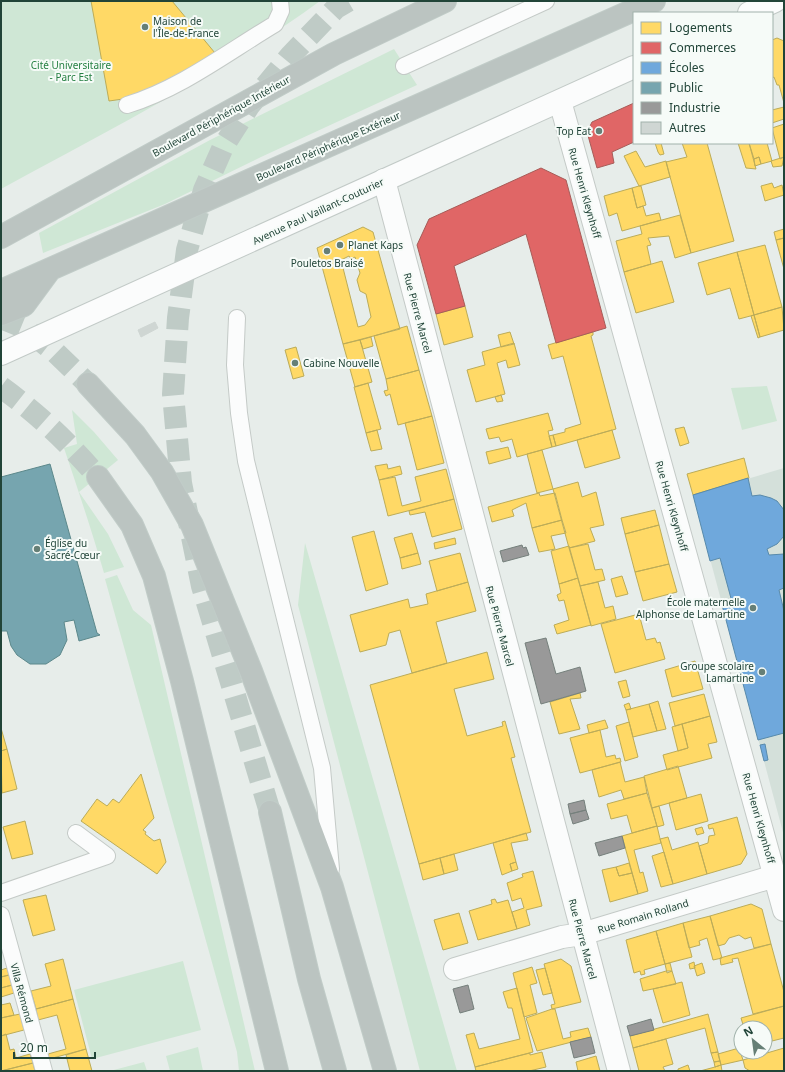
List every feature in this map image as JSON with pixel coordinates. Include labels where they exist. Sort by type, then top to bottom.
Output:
[{"type":"highway","name":"Boulevard Périphérique Intérieur","points":[[1,237],[334,54],[445,1]]},
{"type":"highway","name":"Boulevard Périphérique Extérieur","points":[[1,291],[654,1]]},
{"type":"highway","points":[[1,314],[24,305],[49,270]]},
{"type":"highway","points":[[88,384],[135,435],[162,472],[192,525],[251,671],[332,887],[385,1071]]},
{"type":"highway","points":[[98,477],[132,525],[154,576],[182,681],[277,1071]]},
{"type":"highway","points":[[270,812],[309,979],[335,1071]]},
{"type":"street","points":[[751,12],[775,1]]},
{"type":"street","name":"Avenue Paul Vaillant-Couturier","points":[[1,354],[633,67]]},
{"type":"street","name":"Rue Henri Kleynhoff","points":[[560,101],[780,875],[784,910]]},
{"type":"street","name":"Rue Pierre Marcel","points":[[384,180],[619,1071]]},
{"type":"street","name":"Rue Romain Rolland","points":[[455,969],[562,937],[582,934],[780,875]]},
{"type":"lane","points":[[127,105],[144,100],[183,80],[274,24],[281,12],[280,1]]},
{"type":"lane","points":[[404,66],[546,1]]},
{"type":"lane","points":[[238,318],[235,365],[238,413],[245,454],[262,527],[322,768],[332,887]]},
{"type":"lane","points":[[1,893],[107,856],[76,833]]},
{"type":"lane","name":"Villa Rémond","points":[[1,915],[44,1071]]},
{"type":"shaded area","name":"Groupe scolaire Lamartine","points":[[784,468],[784,836],[693,495]]},
{"type":"green space","name":"Cité Universitaire - Parc Est","points":[[1,1],[320,1],[282,28],[204,77],[1,189]]},
{"type":"green space","points":[[394,49],[417,85],[261,157],[165,204],[43,253],[39,233],[210,140]]},
{"type":"green space","points":[[767,386],[777,421],[742,430],[731,388]]},
{"type":"green space","points":[[72,410],[94,432],[118,460],[79,492],[108,534],[124,567],[104,573],[64,448],[77,444]]},
{"type":"green space","points":[[305,543],[457,1071],[420,1071],[298,605]]},
{"type":"green space","points":[[117,575],[133,610],[151,625],[255,1071],[239,1071],[237,1052],[105,579]]},
{"type":"green space","points":[[183,961],[201,1030],[92,1059],[74,990]]},
{"type":"green space","points":[[198,1047],[203,1071],[170,1071],[166,1056]]},
{"type":"green space","points":[[144,1062],[147,1071],[110,1071]]},
{"type":"building: Logements","name":"Maison de l'Île-de-France","points":[[91,1],[172,1],[215,53],[193,71],[137,97],[109,101]]},
{"type":"building: Logements","points":[[777,38],[784,41],[784,103],[779,85],[777,85],[773,78],[773,40]]},
{"type":"building: Logements","points":[[784,107],[784,119],[773,123],[773,110]]},
{"type":"building: Logements","points":[[784,124],[784,157],[780,159],[773,132],[773,128]]},
{"type":"building: Logements","points":[[655,144],[661,144],[664,154],[660,155]]},
{"type":"building: Logements","points":[[682,144],[707,144],[734,241],[691,253],[666,162],[687,157]]},
{"type":"building: Logements","points":[[738,144],[749,144],[756,169],[746,168]]},
{"type":"building: Logements","points":[[749,144],[767,144],[772,161],[761,164],[759,157],[754,159]]},
{"type":"building: Logements","points":[[636,151],[645,167],[666,161],[670,177],[639,186],[624,156]]},
{"type":"building: Logements","points":[[759,157],[761,164],[755,166],[754,159]]},
{"type":"building: Logements","points":[[784,157],[782,166],[773,167],[771,161]]},
{"type":"building: Logements","points":[[772,183],[774,188],[782,185],[784,195],[765,201],[761,186]]},
{"type":"building: Logements","points":[[641,186],[646,205],[637,208],[632,188]]},
{"type":"building: Logements","points":[[632,188],[637,208],[643,206],[646,216],[659,213],[661,220],[622,231],[617,213],[609,216],[604,196]]},
{"type":"building: Logements","points":[[680,215],[691,253],[675,258],[669,236],[648,238],[651,245],[647,246],[651,264],[624,272],[616,241],[642,234],[640,226]]},
{"type":"building: Logements","points":[[363,227],[373,232],[400,329],[343,344],[317,248]],"holes":[[[349,256],[351,259],[355,257],[360,273],[357,280],[360,291],[366,294],[371,317],[365,325],[358,327],[341,260]]]},
{"type":"building: Logements","points":[[784,229],[784,238],[776,240],[774,232]]},
{"type":"building: Logements","points":[[784,238],[784,269],[776,240]]},
{"type":"building: Logements","points":[[765,245],[782,307],[754,315],[737,252]]},
{"type":"building: Logements","points":[[737,252],[754,315],[739,319],[730,288],[707,295],[698,263]]},
{"type":"building: Logements","points":[[662,261],[674,302],[636,313],[624,272]]},
{"type":"building: Logements","points":[[465,306],[473,337],[444,345],[436,314]]},
{"type":"building: Logements","points":[[782,307],[784,330],[760,337],[754,315]]},
{"type":"building: Logements","points":[[754,315],[760,337],[758,338],[751,316]]},
{"type":"building: Logements","points":[[407,326],[419,370],[386,379],[374,336]]},
{"type":"building: Logements","points":[[510,332],[514,344],[501,347],[498,335]]},
{"type":"building: Logements","points":[[593,332],[593,335],[591,336],[616,429],[556,446],[553,435],[565,432],[565,429],[581,424],[563,356],[552,359],[548,345]]},
{"type":"building: Logements","points":[[371,337],[373,346],[363,349],[360,340]]},
{"type":"building: Logements","points":[[360,340],[372,382],[355,387],[343,344]]},
{"type":"building: Logements","points":[[514,343],[520,365],[508,368],[506,360],[497,363],[505,394],[476,402],[467,370],[485,365],[482,352]]},
{"type":"building: Logements","name":"Cabine Nouvelle","points":[[296,347],[304,376],[293,379],[285,350]]},
{"type":"building: Logements","points":[[419,370],[432,416],[398,425],[390,394],[386,396],[384,391],[388,390],[386,379]]},
{"type":"building: Logements","points":[[368,383],[381,429],[366,433],[354,387]]},
{"type":"building: Logements","points":[[501,395],[503,401],[497,402],[495,397]]},
{"type":"building: Logements","points":[[548,413],[553,430],[548,431],[552,447],[517,457],[512,439],[501,442],[499,437],[489,439],[486,429]]},
{"type":"building: Logements","points":[[432,416],[444,463],[417,470],[405,423]]},
{"type":"building: Logements","points":[[684,427],[689,443],[680,446],[675,429]]},
{"type":"building: Logements","points":[[377,430],[382,449],[371,451],[366,433]]},
{"type":"building: Logements","points":[[612,430],[620,458],[585,468],[577,440]]},
{"type":"building: Logements","points":[[553,435],[556,446],[552,447],[549,436]]},
{"type":"building: Logements","points":[[508,447],[511,458],[489,464],[486,452]]},
{"type":"building: Logements","points":[[542,450],[553,489],[537,493],[527,454]]},
{"type":"building: Logements","points":[[744,458],[749,478],[693,495],[687,474]]},
{"type":"building: Logements","points":[[387,464],[388,469],[400,466],[402,474],[379,480],[375,466]]},
{"type":"building: Logements","points":[[446,469],[454,499],[388,516],[379,480],[395,477],[402,506],[421,501],[415,477]]},
{"type":"building: Logements","points":[[578,482],[582,497],[596,492],[604,525],[590,528],[595,541],[569,548],[553,489]]},
{"type":"building: Logements","points":[[539,493],[540,496],[555,493],[562,520],[532,528],[526,503],[512,510],[514,516],[492,522],[488,507]]},
{"type":"building: Logements","points":[[454,499],[462,529],[432,537],[425,512],[410,515],[409,511]]},
{"type":"building: Logements","points":[[655,510],[659,525],[625,534],[621,518]]},
{"type":"building: Logements","points":[[562,520],[566,533],[551,536],[555,549],[539,552],[532,528]]},
{"type":"building: Logements","points":[[659,525],[669,564],[635,572],[625,534]]},
{"type":"building: Logements","points":[[374,531],[388,584],[366,591],[352,537]]},
{"type":"building: Logements","points":[[412,533],[418,553],[400,558],[394,538]]},
{"type":"building: Logements","points":[[455,538],[456,544],[435,549],[434,543]]},
{"type":"building: Logements","points":[[588,544],[595,570],[602,569],[605,580],[580,586],[569,548]]},
{"type":"building: Logements","points":[[569,546],[578,578],[559,584],[551,551]]},
{"type":"building: Logements","points":[[418,553],[421,564],[402,569],[400,558]]},
{"type":"building: Logements","points":[[460,553],[468,582],[437,591],[429,561]]},
{"type":"building: Logements","points":[[669,564],[677,592],[643,601],[635,572]]},
{"type":"building: Logements","points":[[622,576],[628,594],[616,597],[611,579]]},
{"type":"building: Logements","points":[[578,578],[591,625],[557,634],[554,625],[569,620],[564,600],[559,601],[557,595],[561,593],[559,584]]},
{"type":"building: Logements","points":[[468,582],[476,611],[436,622],[447,663],[412,673],[400,630],[389,633],[386,645],[360,652],[350,615],[408,599],[410,608],[428,604],[426,594]]},
{"type":"building: Logements","points":[[598,582],[605,608],[613,606],[616,619],[591,626],[580,586]]},
{"type":"building: Logements","points":[[639,614],[646,640],[655,638],[657,643],[660,642],[665,659],[615,673],[601,624]]},
{"type":"building: Logements","points":[[487,652],[494,679],[454,689],[467,736],[503,726],[502,722],[505,721],[515,757],[511,758],[531,832],[419,864],[370,685]]},
{"type":"building: Logements","points":[[695,661],[703,689],[672,697],[665,670]]},
{"type":"building: Logements","points":[[626,680],[630,696],[623,698],[618,682]]},
{"type":"building: Logements","points":[[580,693],[581,698],[570,699],[580,729],[559,734],[550,702]]},
{"type":"building: Logements","points":[[704,694],[710,716],[675,726],[669,703]]},
{"type":"building: Logements","points":[[658,701],[666,729],[657,731],[649,704]]},
{"type":"building: Logements","points":[[629,703],[631,709],[626,710],[624,705]]},
{"type":"building: Logements","points":[[649,704],[657,731],[633,737],[626,710]]},
{"type":"building: Logements","points":[[710,716],[717,742],[708,744],[712,758],[667,770],[663,755],[688,748],[682,724]]},
{"type":"building: Logements","points":[[605,720],[608,728],[589,733],[587,725]]},
{"type":"building: Logements","points":[[629,722],[638,757],[625,761],[616,726]]},
{"type":"building: Logements","points":[[682,724],[688,748],[678,751],[672,727]]},
{"type":"building: Logements","points":[[1,728],[7,749],[1,751]]},
{"type":"building: Logements","points":[[600,730],[606,757],[615,755],[616,759],[620,758],[621,762],[580,773],[570,738]]},
{"type":"building: Logements","points":[[7,749],[17,789],[2,793],[1,751]]},
{"type":"building: Logements","points":[[620,762],[625,782],[644,777],[647,793],[624,799],[621,790],[599,797],[592,770]]},
{"type":"building: Logements","points":[[678,766],[687,798],[652,808],[644,776]]},
{"type":"building: Logements","points":[[141,774],[154,818],[143,830],[146,832],[145,834],[154,841],[160,839],[166,862],[157,874],[81,821],[97,799],[107,806],[113,799],[119,803]]},
{"type":"building: Logements","points":[[647,793],[657,826],[632,833],[627,815],[611,819],[607,804]]},
{"type":"building: Logements","points":[[701,794],[708,821],[676,830],[669,803]]},
{"type":"building: Logements","points":[[659,806],[664,825],[657,827],[652,808]]},
{"type":"building: Logements","points":[[737,817],[747,854],[741,864],[707,874],[699,846],[708,843],[709,836],[715,835],[713,828],[709,829],[708,825]]},
{"type":"building: Logements","points":[[25,821],[33,854],[12,859],[3,827]]},
{"type":"building: Logements","points":[[657,826],[661,843],[634,850],[640,873],[643,872],[648,891],[638,894],[622,836]]},
{"type":"building: Logements","points":[[702,827],[704,833],[697,835],[695,829]]},
{"type":"building: Logements","points":[[526,833],[528,840],[511,843],[516,862],[510,864],[512,871],[502,875],[493,843]]},
{"type":"building: Logements","points":[[668,837],[672,850],[698,842],[707,874],[673,884],[660,839]]},
{"type":"building: Logements","points":[[664,852],[673,884],[661,887],[652,856]]},
{"type":"building: Logements","points":[[454,854],[458,870],[444,874],[440,858]]},
{"type":"building: Logements","points":[[440,858],[444,874],[423,880],[419,864]]},
{"type":"building: Logements","points":[[516,862],[518,869],[512,871],[510,864]]},
{"type":"building: Logements","points":[[629,863],[632,873],[619,876],[616,867]]},
{"type":"building: Logements","points":[[616,867],[619,876],[632,873],[638,894],[610,902],[602,870]]},
{"type":"building: Logements","points":[[533,871],[542,906],[526,910],[530,925],[517,929],[512,912],[524,908],[521,898],[512,901],[507,883],[523,877],[522,874]]},
{"type":"building: Logements","points":[[46,895],[55,930],[33,936],[23,900]]},
{"type":"building: Logements","points":[[495,899],[497,903],[508,900],[517,929],[478,940],[469,911],[492,904],[491,900]]},
{"type":"building: Logements","points":[[751,904],[762,909],[771,944],[754,948],[751,937],[745,939],[739,935],[729,938],[725,944],[718,946],[710,916]]},
{"type":"building: Logements","points":[[459,913],[468,943],[443,950],[434,920]]},
{"type":"building: Logements","points":[[710,916],[722,958],[713,960],[707,938],[699,941],[700,945],[689,948],[683,923]]},
{"type":"building: Logements","points":[[683,923],[692,957],[665,964],[656,931]]},
{"type":"building: Logements","points":[[656,931],[665,964],[644,970],[645,974],[641,975],[640,971],[634,973],[626,940]]},
{"type":"building: Logements","points":[[771,944],[784,992],[784,1006],[753,1014],[738,958],[732,959],[733,962],[721,965],[720,958]]},
{"type":"building: Logements","points":[[63,959],[73,999],[36,1009],[31,991],[51,986],[45,964]]},
{"type":"building: Logements","points":[[561,959],[571,966],[581,1002],[552,1009],[551,1005],[555,1004],[544,964]]},
{"type":"building: Logements","points":[[694,962],[695,968],[690,969],[689,964]]},
{"type":"building: Logements","points":[[670,963],[672,971],[667,973],[665,964]]},
{"type":"building: Logements","points":[[702,963],[705,973],[697,976],[694,966]]},
{"type":"building: Logements","points":[[532,967],[537,983],[530,985],[537,1013],[524,1017],[513,973]]},
{"type":"building: Logements","points":[[7,968],[9,975],[1,977],[1,970]]},
{"type":"building: Logements","points":[[545,968],[552,993],[543,995],[536,970]]},
{"type":"building: Logements","points":[[666,971],[672,971],[676,984],[643,991],[640,979]]},
{"type":"building: Logements","points":[[9,975],[12,985],[1,988],[1,977]]},
{"type":"building: Logements","points":[[682,982],[690,1015],[663,1023],[653,989]]},
{"type":"building: Logements","points":[[12,985],[14,993],[1,997],[1,988]]},
{"type":"building: Logements","points":[[517,988],[533,1052],[475,1067],[466,1035],[474,1033],[479,1049],[520,1039],[512,1008],[508,1008],[503,992]]},
{"type":"building: Logements","points":[[73,999],[86,1049],[49,1059],[48,1054],[66,1049],[57,1015],[38,1020],[36,1009]]},
{"type":"building: Logements","points":[[10,1003],[14,1015],[1,1018],[1,1005]]},
{"type":"building: Logements","points":[[784,1006],[784,1038],[773,1041],[773,1020],[742,1020],[741,1018]]},
{"type":"building: Logements","points":[[555,1009],[563,1039],[571,1037],[570,1032],[588,1028],[591,1037],[537,1051],[526,1018]]},
{"type":"building: Logements","points":[[20,1014],[24,1030],[1,1036],[1,1018]]},
{"type":"building: Logements","points":[[708,1014],[718,1052],[711,1053],[705,1028],[633,1048],[630,1036]]},
{"type":"building: Logements","points":[[6,1034],[10,1050],[14,1049],[16,1058],[30,1054],[33,1063],[1,1071],[1,1036]]},
{"type":"building: Logements","points":[[666,1039],[673,1064],[663,1067],[665,1071],[639,1071],[633,1048]]},
{"type":"building: Logements","points":[[784,1048],[784,1071],[750,1071],[745,1068],[743,1060],[773,1060],[773,1051]]},
{"type":"building: Logements","points":[[86,1049],[92,1071],[70,1071],[66,1055]]},
{"type":"building: Logements","points":[[733,1050],[733,1060],[743,1060],[721,1065],[718,1054]]},
{"type":"building: Logements","points":[[542,1052],[546,1067],[529,1071],[476,1071],[475,1067],[530,1053],[530,1055]]},
{"type":"building: Logements","points":[[718,1052],[720,1061],[714,1062],[711,1053]]},
{"type":"building: Logements","points":[[596,1056],[600,1071],[578,1071],[576,1062]]},
{"type":"building: Logements","points":[[720,1061],[721,1065],[715,1067],[714,1062]]},
{"type":"building: Logements","points":[[33,1063],[35,1071],[1,1071]]},
{"type":"building: Logements","points":[[688,1065],[690,1071],[678,1071],[678,1069]]},
{"type":"building: Logements","points":[[721,1065],[722,1071],[700,1071],[715,1067]]},
{"type":"building: Commerces","points":[[633,103],[633,142],[612,152],[614,163],[597,168],[587,132],[592,122]]},
{"type":"building: Commerces","points":[[541,168],[566,180],[606,328],[556,343],[526,234],[454,266],[465,306],[436,314],[417,245],[429,219]]},
{"type":"building: Écoles","name":"Groupe scolaire Lamartine","points":[[748,478],[752,496],[760,495],[771,498],[777,501],[784,510],[784,536],[777,544],[767,549],[769,555],[784,554],[784,588],[779,590],[784,611],[784,733],[758,740],[722,605],[732,602],[720,558],[710,561],[693,495]]},
{"type":"building: Écoles","points":[[765,744],[768,760],[764,761],[760,745]]},
{"type":"building: Public","name":"Église du Sacré-Cœur","points":[[50,464],[97,633],[100,635],[79,641],[74,620],[64,622],[67,640],[60,655],[46,664],[30,664],[17,655],[11,646],[7,631],[1,631],[1,477]]},
{"type":"building: Industrie","points":[[522,545],[523,548],[526,547],[529,555],[503,562],[500,551]]},
{"type":"building: Industrie","points":[[546,638],[556,674],[580,667],[586,691],[541,704],[525,643]]},
{"type":"building: Industrie","points":[[584,800],[586,810],[570,814],[568,804]]},
{"type":"building: Industrie","points":[[586,810],[589,819],[573,824],[570,814]]},
{"type":"building: Industrie","points":[[622,836],[625,848],[599,856],[595,843]]},
{"type":"building: Industrie","points":[[468,985],[474,1009],[460,1013],[453,989]]},
{"type":"building: Industrie","points":[[651,1019],[654,1030],[630,1036],[627,1026]]},
{"type":"building: Industrie","points":[[591,1037],[595,1053],[574,1058],[570,1042]]},
{"type":"building: Autres","points":[[155,322],[158,328],[141,337],[138,330]]},
{"type":"tunnel","points":[[270,812],[202,586],[181,483],[173,394],[178,318],[187,250],[204,190],[223,147],[249,106],[291,55],[336,8],[348,1]]},
{"type":"tunnel","points":[[1,318],[23,327],[55,352],[88,384]]},
{"type":"tunnel","points":[[1,387],[52,429],[76,452],[98,477]]},
{"type":"place","name":"Maison de l'Île-de-France","points":[[145,27]]},
{"type":"place","name":"Top Eat","points":[[599,131]]},
{"type":"place","name":"Planet Kaps","points":[[340,245]]},
{"type":"place","name":"Pouletos Braisé","points":[[327,251]]},
{"type":"place","name":"Cabine Nouvelle","points":[[295,363]]},
{"type":"place","name":"Église du Sacré-Cœur","points":[[37,549]]},
{"type":"place","name":"École maternelle Alphonse de Lamartine","points":[[753,608]]},
{"type":"place","name":"Groupe scolaire Lamartine","points":[[762,672]]}]
